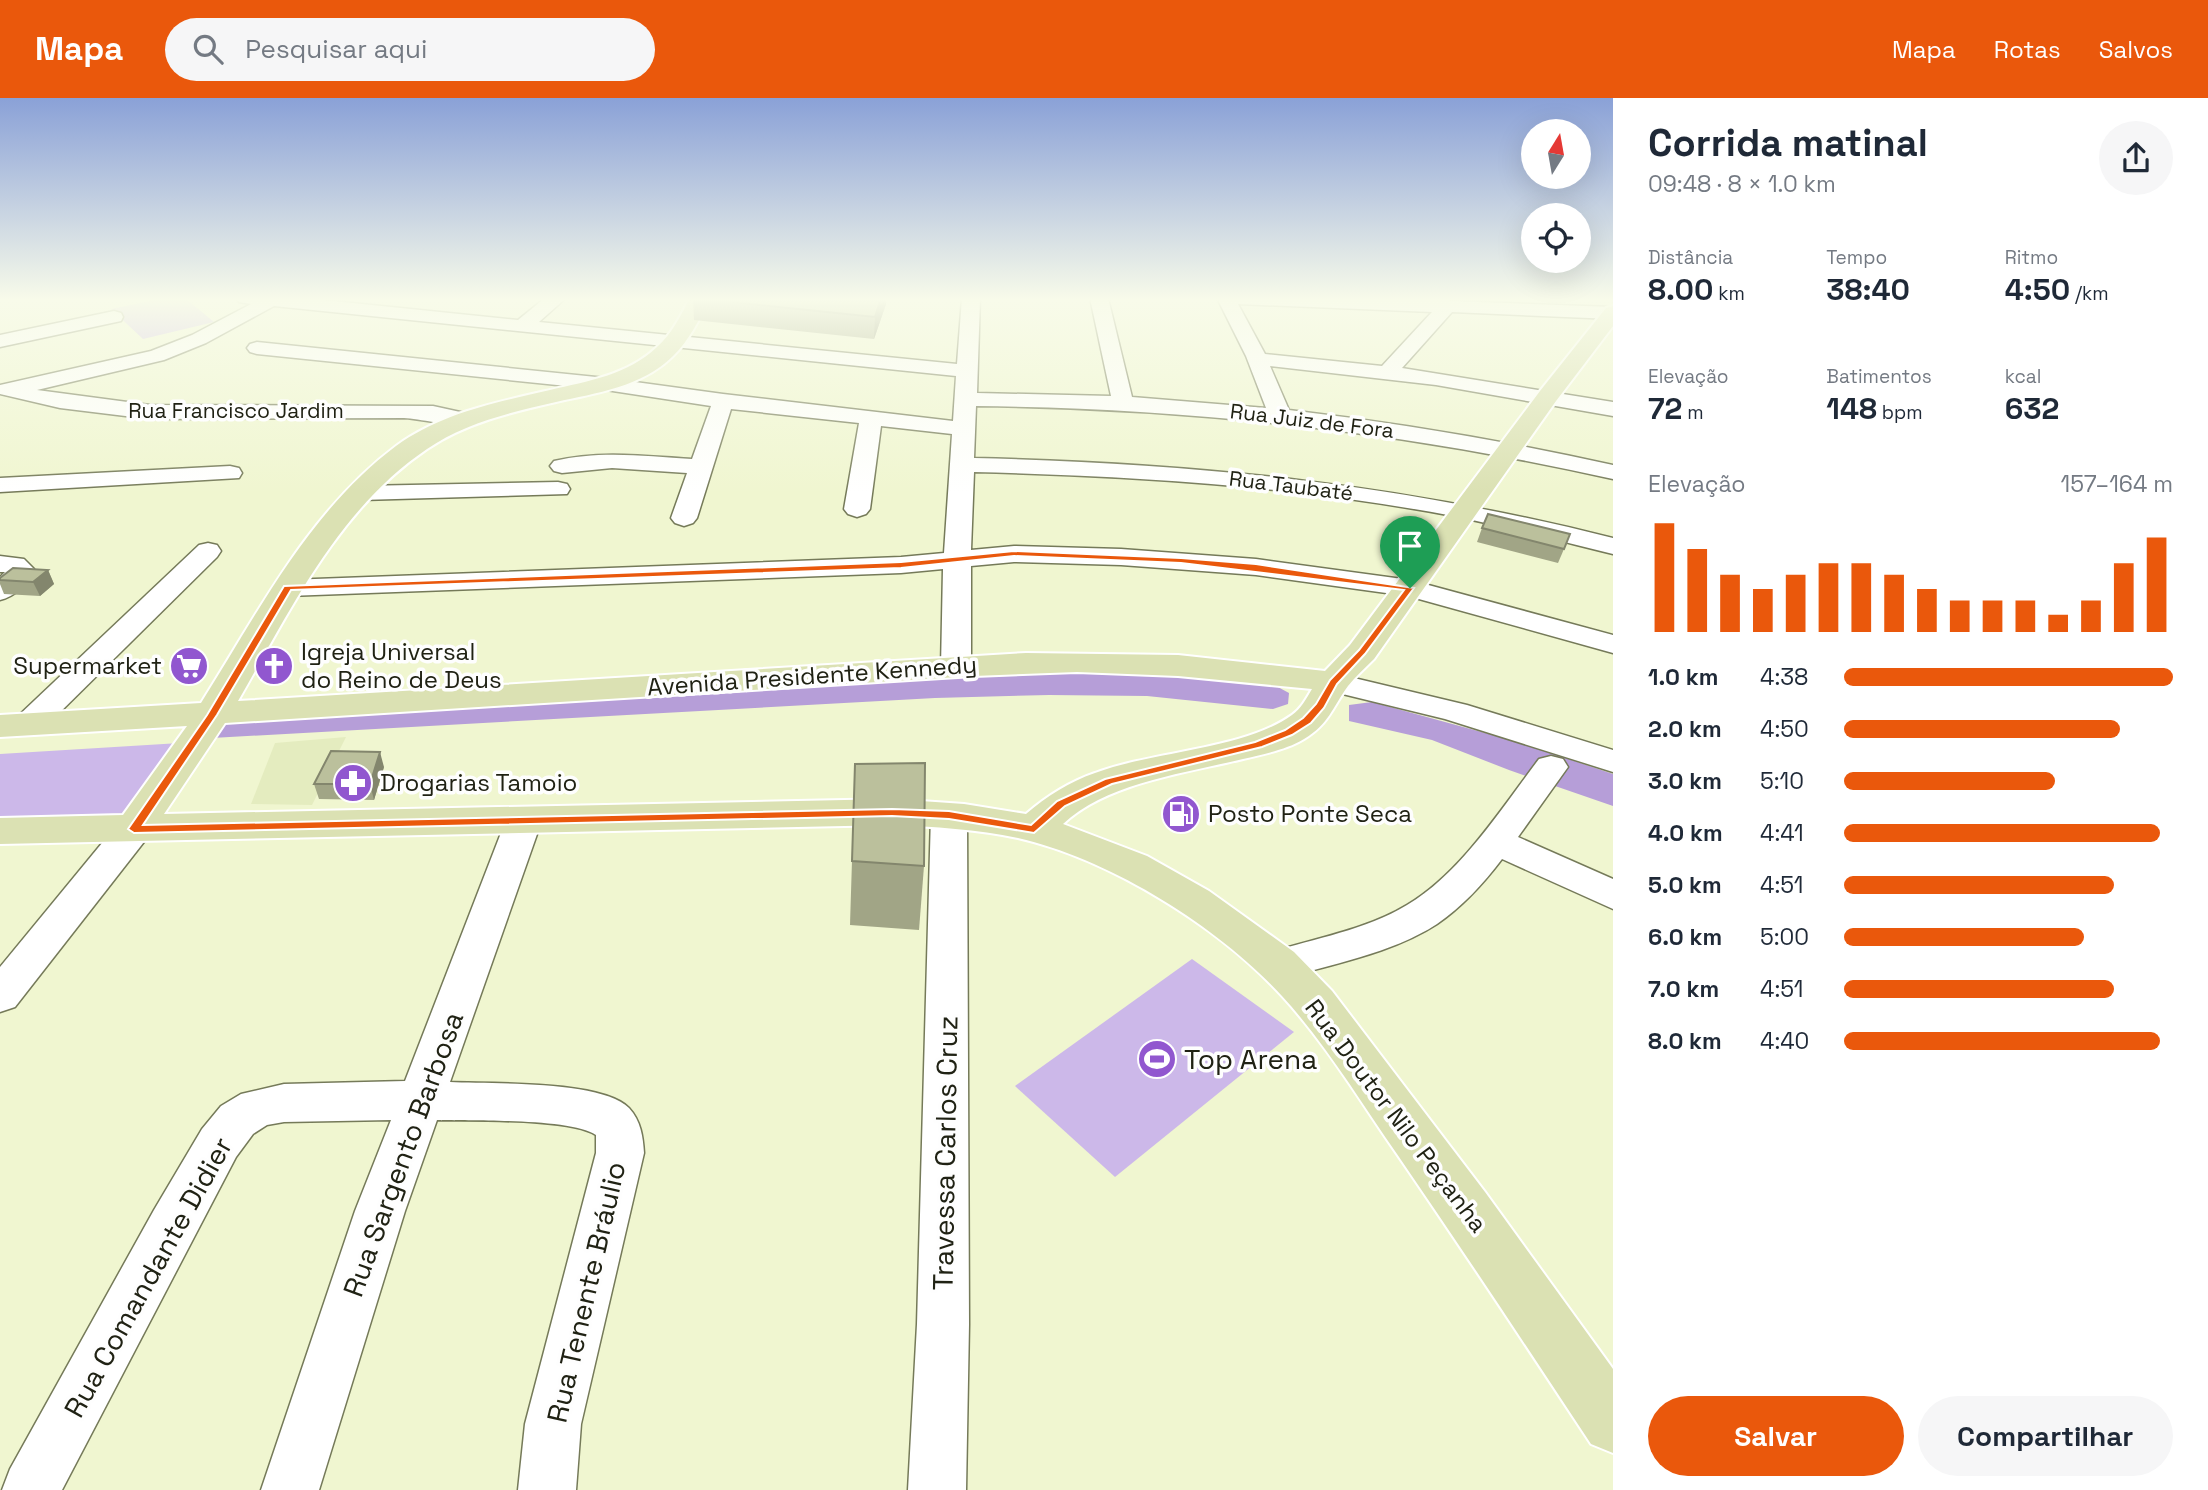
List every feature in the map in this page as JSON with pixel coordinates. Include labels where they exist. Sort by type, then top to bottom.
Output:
[{"type":"main road","points":[[134,829],[212,715],[323,535],[361,493],[419,442],[466,420],[606,384],[650,363]]},
{"type":"main road","points":[[1034,829],[1061,804],[1109,781],[1258,744],[1288,733],[1307,721],[1320,706],[1333,682],[1362,652],[1410,588],[1574,363]]},
{"type":"main road","name":"Avenida Presidente Kennedy","points":[[15,725],[212,715],[1041,661],[1173,664],[1333,682]]},
{"type":"main road","name":"Rua Doutor Nilo Peçanha","points":[[0,831],[788,813],[949,815],[1034,829],[1087,847],[1149,875],[1217,917],[1279,965],[1320,1010],[1443,1177],[1613,1422]]},
{"type":"street","points":[[4,390],[126,363]]},
{"type":"street","points":[[402,363],[606,384],[723,401],[964,429]]},
{"type":"street","points":[[891,363],[967,371]]},
{"type":"street","points":[[956,667],[957,559],[967,363]]},
{"type":"street","points":[[1113,363],[1123,403]]},
{"type":"street","points":[[1259,363],[1280,415]]},
{"type":"street","points":[[1297,363],[1387,372],[1548,396],[1613,410]]},
{"type":"street","points":[[1387,372],[1394,363]]},
{"type":"street","name":"Rua Francisco Jardim","points":[[4,390],[130,411],[404,411],[433,413],[466,420]]},
{"type":"street","name":"Rua Juiz de Fora","points":[[966,399],[1123,403],[1280,415],[1510,450],[1613,472]]},
{"type":"street","points":[[684,518],[723,401]]},
{"type":"street","points":[[857,509],[871,419]]},
{"type":"street","points":[[361,493],[560,477],[612,461],[700,467]]},
{"type":"street","name":"Rua Taubaté","points":[[964,466],[1176,472],[1343,492],[1466,512],[1613,545]]},
{"type":"street","points":[[0,485],[230,473]]},
{"type":"street","points":[[15,725],[208,551]]},
{"type":"street","points":[[288,588],[901,565],[1014,554],[1181,560],[1256,567],[1410,588],[1613,644]]},
{"type":"street","points":[[0,564],[14,565],[20,569],[18,575],[0,592]]},
{"type":"street","name":"Avenida Presidente Kennedy","points":[[1333,682],[1468,715],[1613,761]]},
{"type":"street","points":[[1279,965],[1419,917],[1444,900],[1551,767]]},
{"type":"street","name":"Travessa Carlos Cruz","points":[[937,1490],[943,1324],[949,815]]},
{"type":"street","name":"Rua Sargento Barbosa","points":[[290,1490],[376,1223],[524,820]]},
{"type":"street","points":[[0,996],[134,829]]},
{"type":"street","points":[[1494,841],[1613,895]]},
{"type":"street","name":"Rua Comandante Didier","points":[[32,1490],[172,1226],[219,1143],[237,1120],[257,1108],[284,1103],[422,1100]]},
{"type":"street","name":"Rua Tenente Bráulio","points":[[422,1100],[552,1106],[596,1111],[612,1121],[619,1132],[620,1153],[553,1424],[547,1490]]},
{"type":"shaded area","points":[[1050,671],[1130,672],[1276,686],[1289,693],[1288,704],[1273,709],[1147,696],[935,698],[212,738],[222,718]]},
{"type":"shaded area","points":[[1372,702],[1518,742],[1613,774],[1613,806],[1432,740],[1349,721],[1349,705]]},
{"type":"shaded area","points":[[346,737],[312,805],[251,804],[275,743]]},
{"type":"shaded area","points":[[180,743],[138,813],[0,818],[0,754]]},
{"type":"shaded area","name":"Top Arena","points":[[1192,959],[1294,1032],[1115,1177],[1015,1086]]},
{"type":"building","points":[[1488,514],[1570,534],[1564,549],[1482,528]]},
{"type":"building","points":[[13,568],[48,570],[33,582],[0,580]]},
{"type":"building","points":[[331,751],[380,752],[370,784],[314,784]]},
{"type":"building","points":[[925,763],[924,866],[852,861],[855,764]]},
{"type":"place","name":"Supermarket","points":[[189,666]]},
{"type":"place","name":"Igreja Universal do Reino de Deus","points":[[274,666]]},
{"type":"place","name":"Drogarias Tamoio","points":[[353,783]]},
{"type":"place","name":"Posto Ponte Seca","points":[[1181,814]]},
{"type":"place","name":"Top Arena","points":[[1157,1059]]},
{"type":"route","points":[[1060,554],[1256,567],[1410,588],[1362,652],[1333,682],[1320,706],[1307,721],[1288,733],[1258,744],[1109,781],[1061,804],[1034,829],[949,815],[775,813],[134,829],[212,715],[288,588],[901,565],[987,555],[1060,554]]}]
